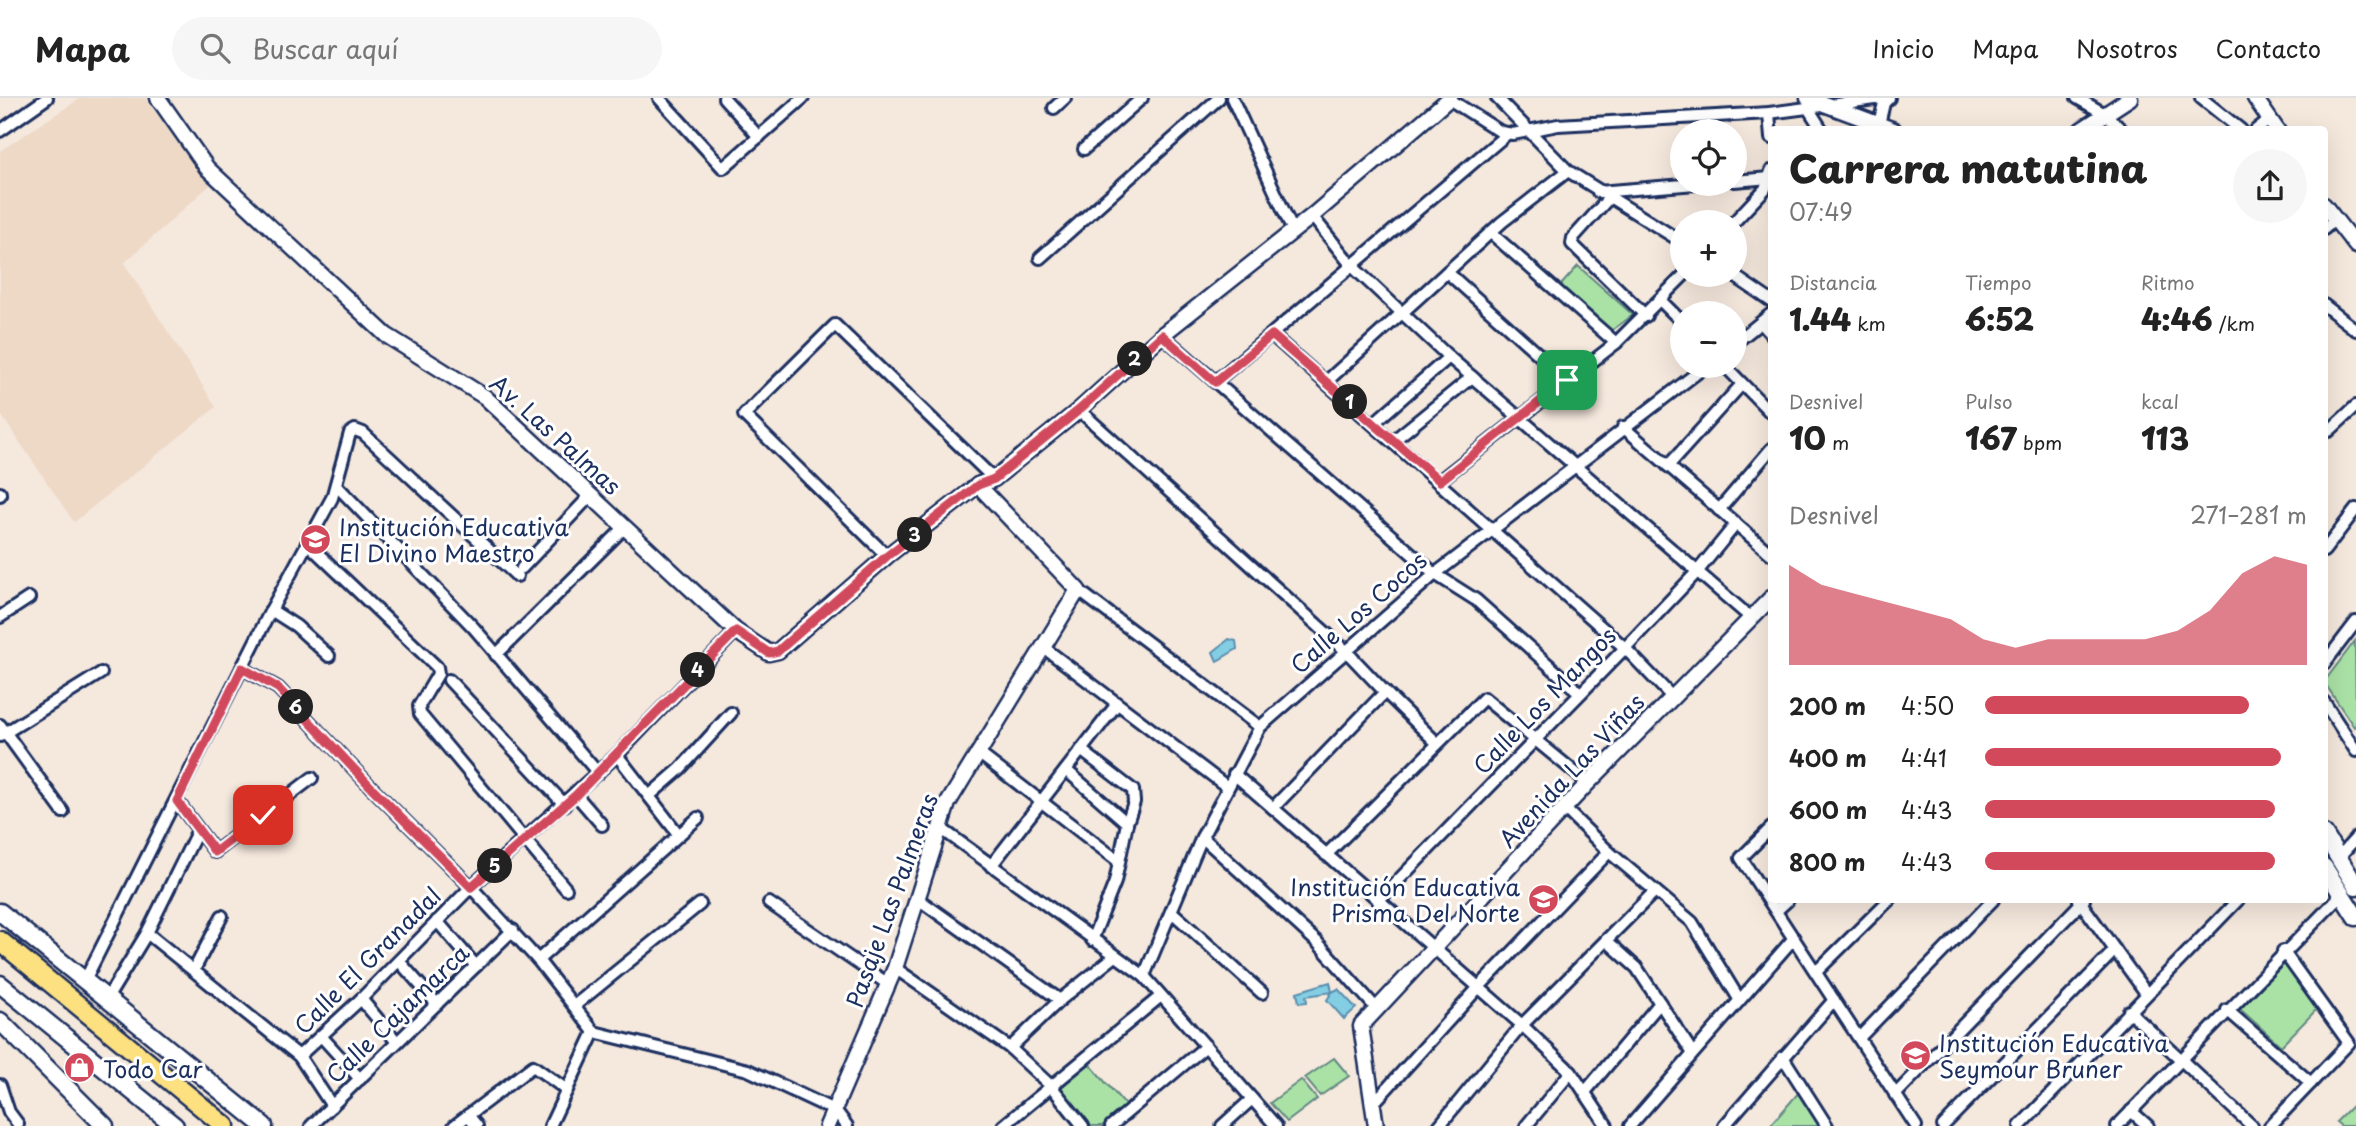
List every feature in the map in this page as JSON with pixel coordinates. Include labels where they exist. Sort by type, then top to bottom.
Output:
[{"type":"highway","points":[[0,941],[225,1126]]},
{"type":"highway","points":[[0,955],[210,1126]]},
{"type":"main road","points":[[2328,841],[2356,886]]},
{"type":"main road","points":[[2328,874],[2356,917]]},
{"type":"main road","points":[[0,912],[86,978],[264,1126]]},
{"type":"main road","points":[[0,984],[175,1126]]},
{"type":"main road","points":[[0,1021],[105,1126]]},
{"type":"street","points":[[0,131],[32,102],[47,98]]},
{"type":"street","name":"Av. Las Palmas","points":[[158,98],[207,168],[386,335],[485,397],[736,631],[769,653],[778,651],[887,556]]},
{"type":"street","points":[[659,98],[723,168],[799,99]]},
{"type":"street","points":[[724,98],[759,136]]},
{"type":"street","points":[[1054,108],[1065,98]]},
{"type":"street","points":[[1084,149],[1142,98]]},
{"type":"street","points":[[1040,258],[1219,98]]},
{"type":"street","points":[[1232,98],[1293,230]]},
{"type":"street","points":[[1497,98],[1569,171],[1608,199],[1670,235]]},
{"type":"street","points":[[1831,106],[1883,98]]},
{"type":"street","points":[[1879,124],[1884,103],[1889,98]]},
{"type":"street","points":[[2077,98],[2105,114],[2118,126]]},
{"type":"street","points":[[2087,126],[2130,98]]},
{"type":"street","points":[[2202,98],[2236,126]]},
{"type":"street","points":[[2255,98],[2273,124]]},
{"type":"street","points":[[994,479],[835,325],[744,415],[887,556],[978,485],[994,479],[1079,410],[1162,335],[1312,216],[1450,99],[1507,134]]},
{"type":"street","points":[[1808,103],[1820,126]]},
{"type":"street","points":[[1215,382],[1507,134],[1558,125],[1769,113],[1808,103],[1831,106],[1884,126]]},
{"type":"street","points":[[1769,113],[1770,126]]},
{"type":"street","points":[[1327,381],[1491,233],[1569,171]]},
{"type":"street","points":[[1747,180],[1768,178]]},
{"type":"street","points":[[1745,210],[1768,182]]},
{"type":"street","points":[[1598,192],[1670,186]]},
{"type":"street","points":[[1608,199],[1573,237],[1572,244],[1646,316]]},
{"type":"street","points":[[1312,216],[1352,266],[1449,357],[1751,618]]},
{"type":"street","points":[[2329,224],[2356,246]]},
{"type":"street","points":[[1491,233],[1616,343]]},
{"type":"street","points":[[1447,272],[1567,380]]},
{"type":"street","points":[[1747,285],[1768,299]]},
{"type":"street","points":[[1440,481],[1616,343],[1672,287]]},
{"type":"street","points":[[1660,300],[1670,310]]},
{"type":"street","points":[[2328,308],[2356,330]]},
{"type":"street","points":[[1747,334],[1768,317]]},
{"type":"street","points":[[1761,323],[1768,331]]},
{"type":"street","points":[[1162,335],[1436,574],[1476,600],[1580,693]]},
{"type":"street","points":[[1272,335],[1495,530],[1625,648],[1672,697]]},
{"type":"street","points":[[1374,423],[1449,357]]},
{"type":"street","points":[[1393,441],[1472,377]]},
{"type":"street","name":"Calle Los Cocos","points":[[1144,976],[1202,837],[1226,786],[1259,727],[1436,574],[1690,378]]},
{"type":"street","points":[[1736,378],[1768,411]]},
{"type":"street","points":[[1668,466],[1742,384]]},
{"type":"street","points":[[2328,429],[2356,405]]},
{"type":"street","points":[[1079,410],[1345,650],[1437,743]]},
{"type":"street","points":[[1623,428],[1768,551]]},
{"type":"street","points":[[86,978],[271,610],[337,486],[350,433],[355,430],[363,433],[520,572],[591,495]]},
{"type":"street","points":[[1719,510],[1768,453]]},
{"type":"street","points":[[978,485],[1078,590],[1259,727]]},
{"type":"street","points":[[337,486],[474,628],[598,773]]},
{"type":"street","points":[[2328,546],[2356,509]]},
{"type":"street","name":"Calle Los Mangos","points":[[1378,901],[1625,648],[1697,572],[1736,524]]},
{"type":"street","points":[[496,656],[625,527]]},
{"type":"street","points":[[307,543],[437,667],[438,674],[418,710],[566,889]]},
{"type":"street","name":"Pasaje Las Palmeras","points":[[827,1126],[836,1111],[895,968],[948,803],[1078,590]]},
{"type":"street","points":[[0,617],[29,598]]},
{"type":"street","name":"Avenida Las Viñas","points":[[1376,1126],[1361,1026],[1588,783],[1768,601]]},
{"type":"street","points":[[271,610],[296,626],[329,656]]},
{"type":"street","points":[[2328,659],[2356,622]]},
{"type":"street","name":"Calle El Granadal","points":[[299,1056],[361,999],[471,887],[576,795],[736,631]]},
{"type":"street","points":[[1043,647],[1226,786]]},
{"type":"street","points":[[242,668],[278,688],[371,787],[513,930],[594,1032],[748,1070],[836,1111],[847,1126]]},
{"type":"street","points":[[63,812],[2,731],[101,673]]},
{"type":"street","points":[[449,680],[565,805]]},
{"type":"street","points":[[1273,808],[1385,692]]},
{"type":"street","points":[[1326,855],[1484,698],[1588,783]]},
{"type":"street","points":[[992,866],[1117,704]]},
{"type":"street","points":[[2328,707],[2353,736],[2356,751]]},
{"type":"street","points":[[649,796],[680,769],[731,713]]},
{"type":"street","points":[[1081,750],[1133,790],[1135,802],[1117,860],[1115,882],[1092,940]]},
{"type":"street","points":[[977,752],[1117,860]]},
{"type":"street","points":[[617,755],[679,835]]},
{"type":"street","points":[[1066,771],[1127,823]]},
{"type":"street","points":[[1234,774],[1522,1025],[1571,1072],[1607,1126]]},
{"type":"street","points":[[177,801],[215,852],[312,778]]},
{"type":"street","points":[[576,795],[602,825]]},
{"type":"street","points":[[1565,809],[1609,852],[1692,922],[1739,999]]},
{"type":"street","points":[[538,960],[698,818]]},
{"type":"street","points":[[939,827],[1114,957],[1144,976],[1276,1126]]},
{"type":"street","points":[[108,997],[147,933],[198,830]]},
{"type":"street","points":[[1768,831],[1741,858],[1768,899]]},
{"type":"street","points":[[1202,837],[1317,942],[1376,1008]]},
{"type":"street","points":[[2338,858],[2356,838]]},
{"type":"street","points":[[1371,1105],[1479,987],[1609,852]]},
{"type":"street","points":[[1439,1126],[1522,1025],[1655,891]]},
{"type":"street","points":[[2117,1126],[2283,951],[2341,895]]},
{"type":"street","points":[[918,899],[1060,1000]]},
{"type":"street","points":[[769,903],[888,984]]},
{"type":"street","points":[[1771,903],[1916,1126]]},
{"type":"street","points":[[1776,911],[1785,903]]},
{"type":"street","points":[[1816,972],[1886,903]]},
{"type":"street","points":[[1859,1038],[1990,903]]},
{"type":"street","points":[[1895,1095],[2079,903]]},
{"type":"street","points":[[2082,903],[2146,993]]},
{"type":"street","points":[[2020,1126],[2235,903]]},
{"type":"street","points":[[574,1006],[700,904]]},
{"type":"street","points":[[1172,912],[1262,993]]},
{"type":"street","points":[[194,970],[222,916]]},
{"type":"street","points":[[436,921],[476,967]]},
{"type":"street","name":"Calle Cajamarca","points":[[311,1126],[513,930]]},
{"type":"street","points":[[147,933],[299,1056],[332,1106]]},
{"type":"street","points":[[1630,1126],[1794,937]]},
{"type":"street","points":[[1606,940],[1637,968],[1692,1052]]},
{"type":"street","points":[[1943,1126],[2115,950]]},
{"type":"street","points":[[2270,1126],[2349,1043],[2283,951]]},
{"type":"street","points":[[1010,1048],[1060,1000],[1114,957]]},
{"type":"street","points":[[399,961],[437,1004]]},
{"type":"street","points":[[895,968],[1010,1048],[1051,1086],[1083,1126]]},
{"type":"street","points":[[1003,1126],[1161,996]]},
{"type":"street","points":[[361,999],[397,1042]]},
{"type":"street","points":[[1724,1126],[1834,1000]]},
{"type":"street","points":[[1585,1092],[1660,1003]]},
{"type":"street","points":[[2227,1010],[2311,1083]]},
{"type":"street","points":[[2129,1011],[2252,1126]]},
{"type":"street","points":[[551,1126],[594,1032]]},
{"type":"street","points":[[322,1037],[360,1079]]},
{"type":"street","points":[[1111,1126],[1206,1046]]},
{"type":"street","points":[[1783,1058],[1827,1126]]},
{"type":"street","points":[[454,1126],[533,1066],[567,1090]]},
{"type":"street","points":[[1525,1126],[1571,1072]]},
{"type":"street","points":[[0,1085],[9,1112],[18,1124]]},
{"type":"street","points":[[1222,1126],[1252,1099]]},
{"type":"street","points":[[2131,1111],[2148,1126]]},
{"type":"street","points":[[468,1115],[477,1126]]},
{"type":"shaded area","points":[[81,98],[145,98],[210,185],[124,263],[216,407],[74,522],[0,413],[0,151]]},
{"type":"green space","points":[[1578,266],[1633,315],[1611,331],[1561,285]]},
{"type":"green space","points":[[2355,641],[2354,727],[2328,688],[2328,677]]},
{"type":"green space","points":[[2284,963],[2318,1008],[2281,1046],[2240,1009]]},
{"type":"green space","points":[[1334,1058],[1349,1076],[1320,1096],[1305,1078]]},
{"type":"green space","points":[[1087,1061],[1126,1106],[1102,1126],[1091,1126],[1059,1085]]},
{"type":"green space","points":[[1301,1080],[1317,1099],[1287,1122],[1270,1103]]},
{"type":"green space","points":[[1800,1091],[1823,1126],[1770,1126]]},
{"type":"green space","points":[[2356,1102],[2356,1126],[2341,1126],[2336,1122]]},
{"type":"water","points":[[1229,639],[1236,641],[1237,649],[1217,661],[1213,652]]},
{"type":"water","points":[[1330,982],[1332,992],[1306,996],[1307,1002],[1299,1003],[1297,992]]},
{"type":"water","points":[[1338,989],[1356,1008],[1344,1019],[1327,1000],[1332,992]]},
{"type":"place","name":"Institución Educativa El Divino Maestro","points":[[316,539]]},
{"type":"place","name":"Institución Educativa Prisma Del Norte","points":[[1543,899]]},
{"type":"place","name":"Institución Educativa Seymour Bruner","points":[[1916,1055]]},
{"type":"place","name":"Todo Car","points":[[80,1068]]},
{"type":"route","points":[[263,815],[215,852],[177,801],[242,668],[278,688],[371,787],[471,887],[576,795],[736,631],[769,653],[778,651],[887,556],[978,485],[994,479],[1079,410],[1162,335],[1215,382],[1272,335],[1440,481],[1567,380]]}]
